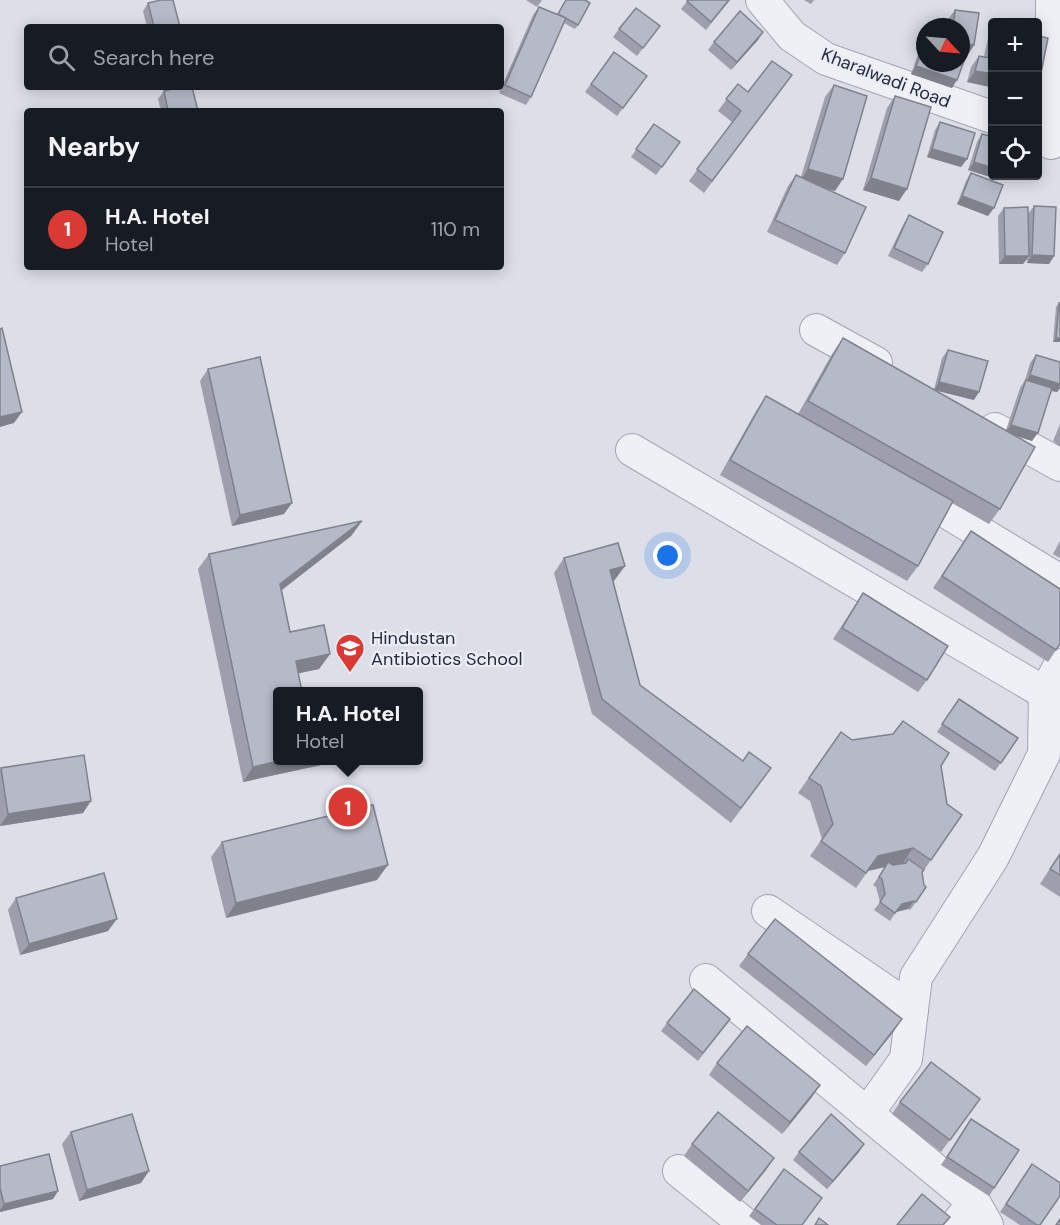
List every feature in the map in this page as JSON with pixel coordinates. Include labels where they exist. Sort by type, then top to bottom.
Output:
[{"type":"street","name":"Kharalwadi Road","points":[[762,0],[792,36],[826,59],[988,115]]},
{"type":"street","points":[[1050,144],[1052,0]]},
{"type":"street","points":[[816,330],[897,375]]},
{"type":"street","points":[[969,415],[1060,465]]},
{"type":"street","points":[[632,450],[1045,693]]},
{"type":"street","points":[[890,477],[1060,581]]},
{"type":"street","points":[[867,1114],[906,1059],[916,977],[993,857],[1052,759],[1045,693],[1060,665]]},
{"type":"street","points":[[768,911],[912,1009]]},
{"type":"street","points":[[706,980],[867,1114],[973,1217]]},
{"type":"street","points":[[679,1171],[746,1225]]},
{"type":"building","points":[[173,0],[179,24],[153,24],[148,3]]},
{"type":"building","points":[[566,0],[585,0],[590,3],[578,25],[558,14]]},
{"type":"building","points":[[688,0],[729,0],[711,22]]},
{"type":"building","points":[[539,7],[566,18],[531,97],[505,85]]},
{"type":"building","points":[[636,8],[660,26],[643,48],[619,29]]},
{"type":"building","points":[[955,10],[979,13],[974,45],[970,44],[970,18],[954,18]]},
{"type":"building","points":[[740,11],[763,32],[737,62],[714,42]]},
{"type":"building","points":[[1042,37],[1048,38],[1042,68]]},
{"type":"building","points":[[614,52],[647,76],[623,108],[591,84]]},
{"type":"building","points":[[979,56],[988,58],[988,73],[975,71]]},
{"type":"building","points":[[772,61],[792,75],[712,181],[697,169],[741,111],[726,99],[738,84],[748,92]]},
{"type":"building","points":[[934,72],[960,72],[957,80]]},
{"type":"building","points":[[834,85],[867,96],[843,179],[808,169]]},
{"type":"building","points":[[193,90],[197,108],[167,108],[164,91]]},
{"type":"building","points":[[895,96],[931,107],[907,189],[871,178]]},
{"type":"building","points":[[940,122],[975,133],[967,159],[932,149]]},
{"type":"building","points":[[654,124],[680,142],[662,167],[636,149]]},
{"type":"building","points":[[982,134],[988,136],[988,166],[974,162]]},
{"type":"building","points":[[971,173],[1003,185],[994,208],[962,196]]},
{"type":"building","points":[[796,175],[866,207],[845,253],[775,220]]},
{"type":"building","points":[[1034,206],[1056,207],[1054,256],[1032,255]]},
{"type":"building","points":[[1028,207],[1029,256],[1005,256],[1004,208]]},
{"type":"building","points":[[909,215],[943,232],[928,264],[894,248]]},
{"type":"building","points":[[1059,303],[1060,338],[1056,338]]},
{"type":"building","points":[[2,328],[22,412],[0,417],[0,329]]},
{"type":"building","points":[[843,338],[1035,447],[1000,509],[808,401]]},
{"type":"building","points":[[948,350],[988,361],[979,392],[939,382]]},
{"type":"building","points":[[1036,355],[1060,362],[1060,384],[1030,375]]},
{"type":"building","points":[[260,357],[292,503],[240,515],[208,369]]},
{"type":"building","points":[[1026,380],[1052,388],[1038,433],[1011,425]]},
{"type":"building","points":[[766,396],[953,501],[918,566],[730,460]]},
{"type":"building","points":[[362,521],[280,584],[290,632],[324,625],[330,654],[296,661],[301,687],[273,687],[273,762],[253,767],[209,554]]},
{"type":"building","points":[[971,531],[1060,589],[1060,644],[1056,650],[942,576]]},
{"type":"building","points":[[618,543],[625,566],[610,570],[640,685],[743,761],[749,752],[771,768],[741,808],[602,699],[564,558]]},
{"type":"building","points":[[863,593],[948,646],[927,680],[842,628]]},
{"type":"building","points":[[959,699],[1018,738],[1001,763],[942,724]]},
{"type":"building","points":[[903,721],[949,753],[941,766],[947,804],[962,815],[931,860],[913,848],[878,856],[866,873],[821,841],[833,824],[821,786],[809,778],[841,732],[852,740],[893,734]]},
{"type":"building","points":[[84,755],[91,801],[8,814],[1,768]]},
{"type":"building","points":[[373,805],[388,865],[236,903],[222,842]]},
{"type":"building","points":[[1060,854],[1060,875],[1050,869]]},
{"type":"building","points":[[908,859],[924,870],[922,872],[926,887],[916,902],[902,904],[895,913],[880,902],[885,894],[882,879],[879,877],[888,862],[893,865],[906,863]]},
{"type":"building","points":[[104,873],[117,919],[29,944],[16,898]]},
{"type":"building","points":[[775,919],[902,1019],[874,1055],[748,954]]},
{"type":"building","points":[[694,989],[730,1019],[703,1053],[667,1023]]},
{"type":"building","points":[[747,1026],[820,1085],[790,1122],[717,1063]]},
{"type":"building","points":[[931,1062],[980,1099],[950,1140],[900,1102]]},
{"type":"building","points":[[718,1112],[774,1158],[748,1191],[692,1144]]},
{"type":"building","points":[[132,1114],[149,1171],[87,1190],[71,1132]]},
{"type":"building","points":[[831,1114],[864,1144],[833,1181],[799,1152]]},
{"type":"building","points":[[971,1119],[1019,1150],[994,1188],[947,1157]]},
{"type":"building","points":[[49,1154],[58,1191],[4,1204],[0,1188],[0,1166]]},
{"type":"building","points":[[1032,1164],[1060,1183],[1060,1196],[1040,1225],[1006,1204]]},
{"type":"building","points":[[784,1169],[822,1198],[802,1225],[777,1225],[755,1209]]},
{"type":"building","points":[[922,1194],[950,1217],[943,1225],[897,1225]]},
{"type":"building","points":[[819,1218],[828,1225],[815,1225]]},
{"type":"place","name":"Hindustan Antibiotics School","points":[[350,674]]},
{"type":"place","name":"H.A. Hotel","points":[[348,807]]}]
